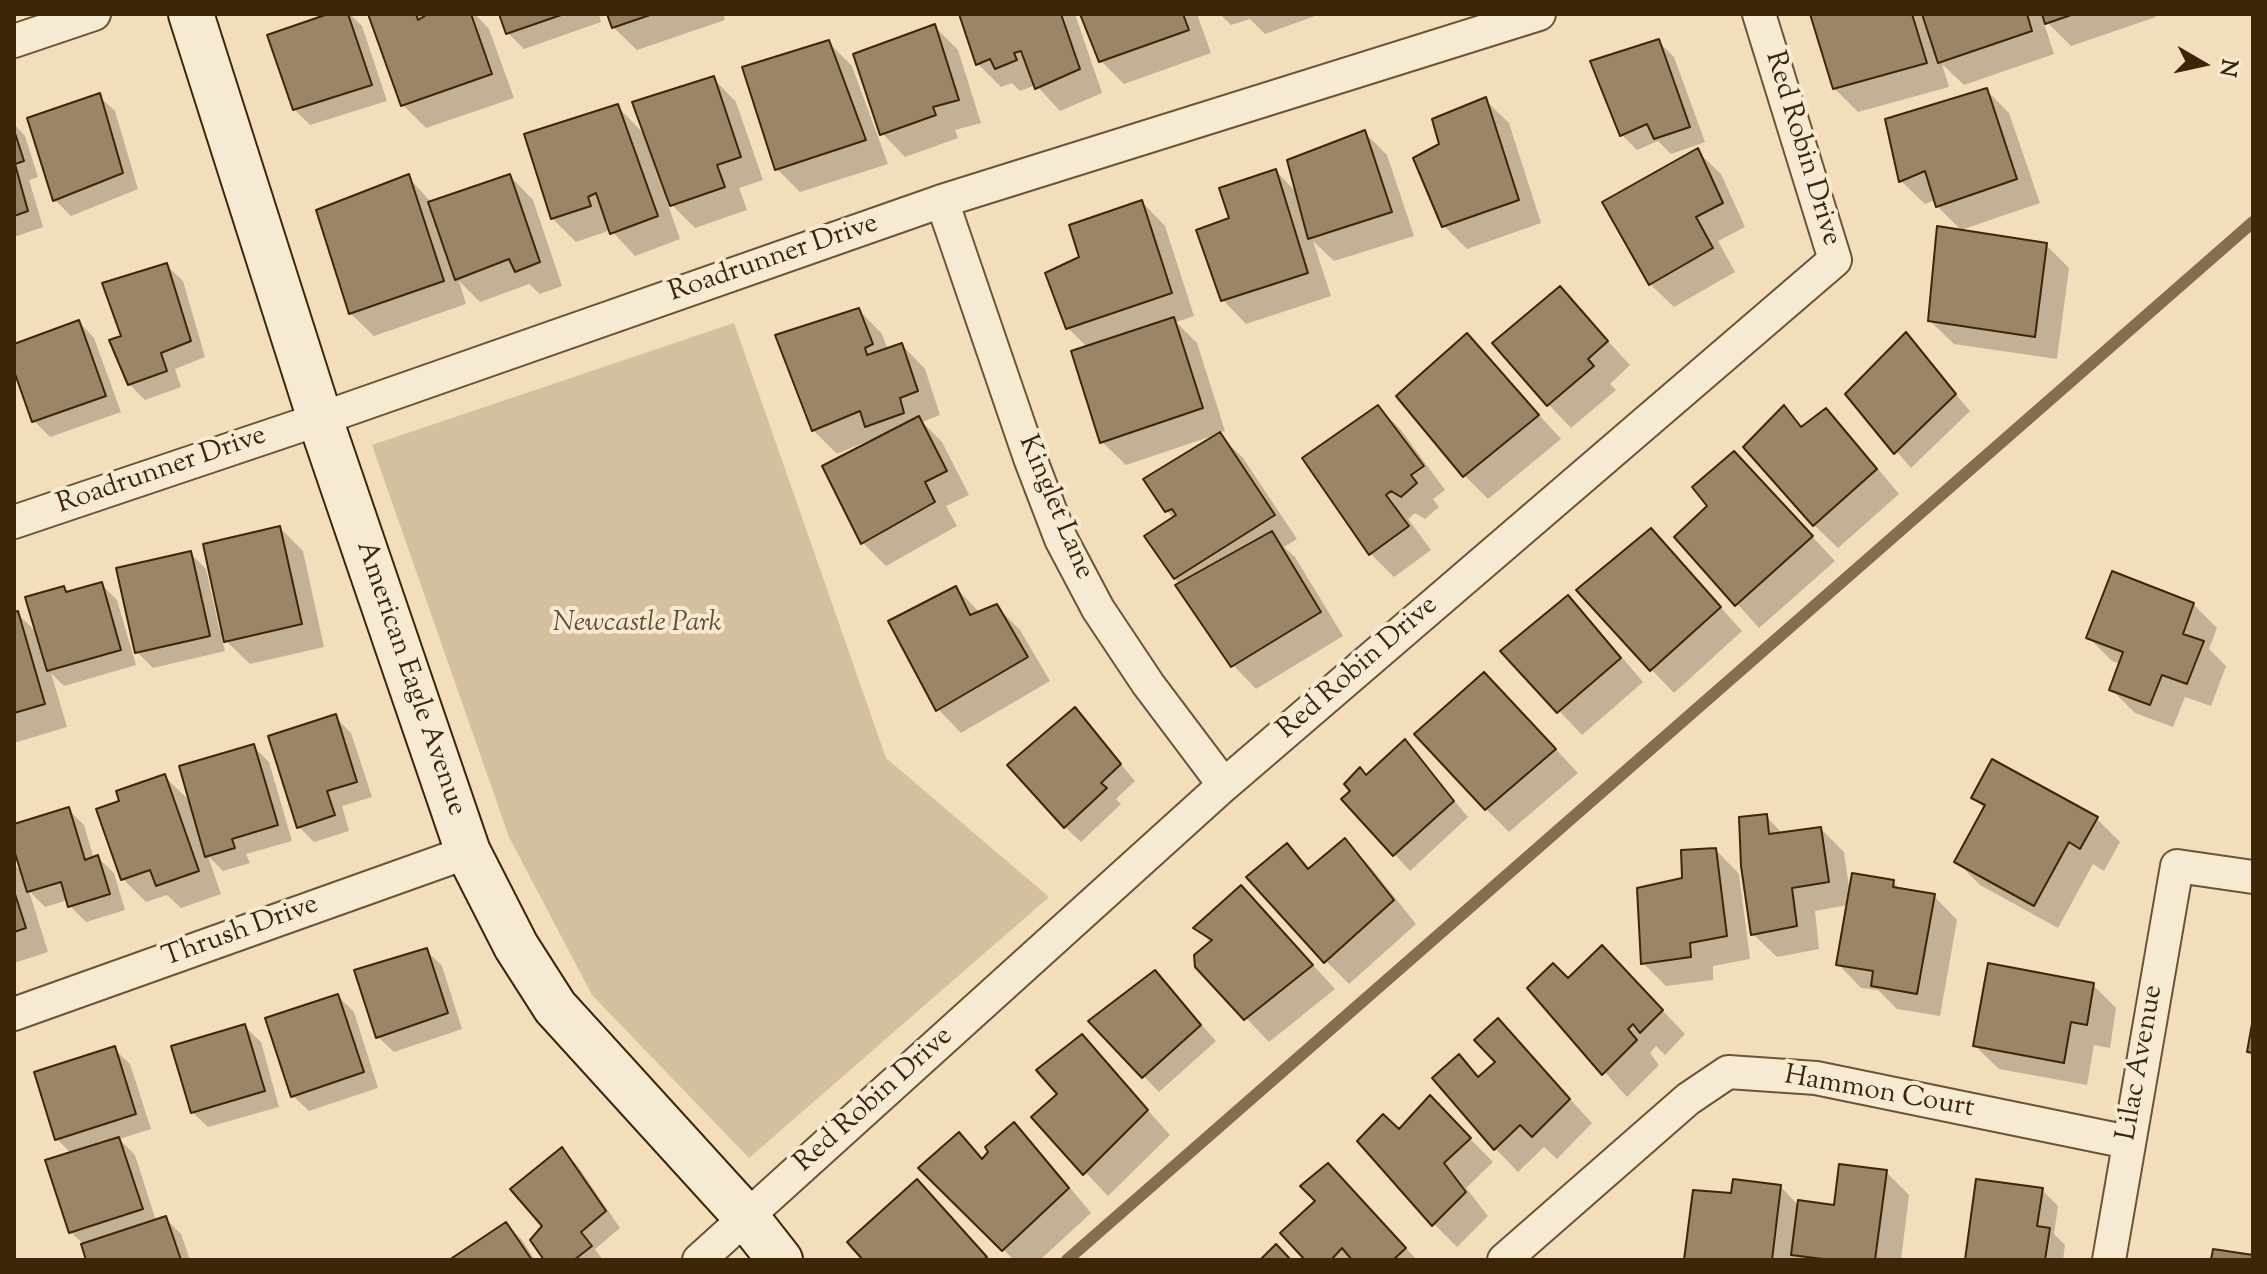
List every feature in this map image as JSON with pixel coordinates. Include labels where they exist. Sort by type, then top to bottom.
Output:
[{"type":"street","points":[[14,41],[94,14]]},
{"type":"street","name":"American Eagle Avenue","points":[[191,14],[320,419],[468,852],[516,946],[555,1007],[747,1218],[780,1260]]},
{"type":"street","name":"Roadrunner Drive","points":[[14,522],[320,419],[942,201],[1539,14]]},
{"type":"street","name":"Red Robin Drive","points":[[699,1260],[1224,785],[1835,260],[1759,14]]},
{"type":"street","name":"Kinglet Lane","points":[[942,201],[1061,539],[1098,609],[1148,684],[1224,785]]},
{"type":"street","name":"Thrush Drive","points":[[14,1014],[468,852]]},
{"type":"street","name":"Lilac Avenue","points":[[2109,1260],[2177,866],[2253,877]]},
{"type":"street","name":"Hammon Court","points":[[1504,1260],[1688,1099],[1728,1072],[1816,1078],[2128,1142]]},
{"type":"green space","name":"Newcastle Park","points":[[734,323],[886,758],[1049,897],[749,1158],[592,995],[509,837],[372,445]]},
{"type":"building","points":[[328,14],[348,14],[372,85],[293,110],[267,35]]},
{"type":"building","points":[[368,14],[416,14],[418,20],[428,14],[471,14],[492,74],[401,106]]},
{"type":"building","points":[[499,14],[564,14],[506,34]]},
{"type":"building","points":[[607,14],[653,14],[612,28]]},
{"type":"building","points":[[959,14],[1061,14],[1080,69],[1035,89],[1021,51],[1014,53],[1017,60],[995,69],[990,59],[976,65]]},
{"type":"building","points":[[1080,14],[1183,14],[1189,30],[1099,62]]},
{"type":"building","points":[[1810,14],[1912,14],[1927,63],[1833,89]]},
{"type":"building","points":[[1922,14],[2027,14],[2032,31],[1938,63]]},
{"type":"building","points":[[2042,14],[2074,14],[2045,24]]},
{"type":"building","points":[[935,24],[959,100],[933,107],[936,115],[880,135],[853,54]]},
{"type":"building","points":[[1659,39],[1690,127],[1654,139],[1647,124],[1620,136],[1590,61]]},
{"type":"building","points":[[829,40],[866,140],[775,170],[742,67]]},
{"type":"building","points":[[714,76],[741,157],[717,165],[725,187],[670,206],[632,102]]},
{"type":"building","points":[[1987,88],[2017,179],[1936,207],[1925,171],[1899,182],[1885,119]]},
{"type":"building","points":[[100,93],[123,173],[53,201],[27,118]]},
{"type":"building","points":[[1486,97],[1519,200],[1442,227],[1413,158],[1439,144],[1432,119]]},
{"type":"building","points":[[618,104],[658,216],[610,234],[596,193],[588,197],[591,206],[551,219],[524,134]]},
{"type":"building","points":[[14,130],[24,161],[15,164],[28,211],[14,216]]},
{"type":"building","points":[[1365,130],[1392,212],[1308,239],[1287,160]]},
{"type":"building","points":[[1698,148],[1723,203],[1696,217],[1713,248],[1649,285],[1602,202]]},
{"type":"building","points":[[1276,169],[1308,273],[1221,301],[1196,230],[1229,218],[1219,188]]},
{"type":"building","points":[[409,174],[444,281],[349,314],[316,210]]},
{"type":"building","points":[[510,174],[540,262],[515,272],[509,259],[455,280],[428,202]]},
{"type":"building","points":[[1142,200],[1172,293],[1066,329],[1045,273],[1079,257],[1069,225]]},
{"type":"building","points":[[1937,226],[2047,243],[2035,337],[1928,321]]},
{"type":"building","points":[[167,263],[191,341],[161,353],[167,371],[128,385],[109,340],[121,336],[102,283]]},
{"type":"building","points":[[1560,286],[1608,341],[1588,359],[1594,366],[1547,406],[1492,343]]},
{"type":"building","points":[[859,308],[873,344],[865,348],[867,355],[902,343],[918,391],[900,398],[904,413],[865,427],[860,411],[812,431],[775,335]]},
{"type":"building","points":[[1174,317],[1203,408],[1100,443],[1071,351]]},
{"type":"building","points":[[79,320],[106,396],[32,422],[14,371],[14,344]]},
{"type":"building","points":[[1906,332],[1956,394],[1894,454],[1845,394]]},
{"type":"building","points":[[1467,333],[1539,415],[1463,477],[1396,396]]},
{"type":"building","points":[[1378,405],[1424,466],[1411,475],[1417,483],[1401,497],[1391,491],[1386,495],[1409,526],[1369,555],[1302,458]]},
{"type":"building","points":[[1784,405],[1801,427],[1826,408],[1877,469],[1813,526],[1743,447]]},
{"type":"building","points":[[919,416],[947,471],[925,482],[935,502],[861,544],[822,466]]},
{"type":"building","points":[[1220,432],[1275,515],[1174,579],[1144,536],[1176,515],[1172,509],[1165,512],[1143,479]]},
{"type":"building","points":[[1734,451],[1813,536],[1735,606],[1674,537],[1707,506],[1692,487]]},
{"type":"building","points":[[280,526],[302,624],[224,642],[203,544]]},
{"type":"building","points":[[1651,528],[1721,607],[1650,671],[1576,590]]},
{"type":"building","points":[[1272,531],[1321,612],[1231,667],[1175,585]]},
{"type":"building","points":[[191,551],[210,636],[135,653],[116,568]]},
{"type":"building","points":[[2112,571],[2194,603],[2183,634],[2204,641],[2187,684],[2162,675],[2150,705],[2109,690],[2123,652],[2086,638]]},
{"type":"building","points":[[102,582],[121,650],[47,671],[25,597],[64,586],[66,592]]},
{"type":"building","points":[[956,586],[970,615],[997,604],[1028,657],[936,711],[888,621]]},
{"type":"building","points":[[1568,595],[1621,658],[1557,713],[1500,651]]},
{"type":"building","points":[[18,611],[45,704],[14,713],[14,612]]},
{"type":"building","points":[[1484,672],[1556,749],[1485,810],[1414,734]]},
{"type":"building","points":[[1075,707],[1121,764],[1101,783],[1107,788],[1064,828],[1007,765]]},
{"type":"building","points":[[336,714],[357,782],[327,791],[335,815],[297,828],[268,736]]},
{"type":"building","points":[[1405,739],[1454,801],[1393,856],[1341,799],[1350,791],[1344,784],[1360,767],[1366,775]]},
{"type":"building","points":[[254,744],[278,825],[232,839],[235,848],[205,857],[179,766]]},
{"type":"building","points":[[1992,759],[2098,817],[2080,849],[2069,842],[2034,906],[1954,862],[1985,805],[1971,798]]},
{"type":"building","points":[[165,774],[199,871],[156,886],[150,870],[121,880],[96,809],[119,801],[116,791]]},
{"type":"building","points":[[69,807],[85,860],[98,855],[110,894],[68,907],[61,882],[27,892],[14,850],[14,824]]},
{"type":"building","points":[[1767,814],[1769,834],[1821,827],[1829,882],[1792,888],[1797,926],[1751,935],[1741,866],[1739,817]]},
{"type":"building","points":[[1345,838],[1394,900],[1324,963],[1246,877],[1287,843],[1308,869]]},
{"type":"building","points":[[1716,848],[1727,936],[1690,943],[1691,957],[1641,964],[1637,888],[1682,878],[1681,850]]},
{"type":"building","points":[[1852,873],[1894,880],[1893,887],[1935,894],[1917,994],[1871,986],[1873,971],[1836,965]]},
{"type":"building","points":[[1241,885],[1313,965],[1244,1020],[1195,967],[1194,955],[1212,940],[1193,928]]},
{"type":"building","points":[[14,891],[26,928],[14,932]]},
{"type":"building","points":[[1602,945],[1663,1010],[1640,1033],[1633,1024],[1628,1029],[1637,1040],[1602,1075],[1527,988],[1553,963],[1568,978]]},
{"type":"building","points":[[427,948],[448,1013],[376,1038],[354,970]]},
{"type":"building","points":[[1988,963],[2094,983],[2087,1025],[2071,1022],[2064,1063],[1973,1046]]},
{"type":"building","points":[[1155,970],[1201,1025],[1142,1078],[1088,1021]]},
{"type":"building","points":[[338,994],[364,1072],[291,1097],[265,1018]]},
{"type":"building","points":[[1498,1018],[1570,1099],[1532,1137],[1520,1125],[1494,1150],[1432,1078],[1459,1054],[1478,1077],[1495,1062],[1474,1040]]},
{"type":"building","points":[[2253,1018],[2253,1053],[2247,1052]]},
{"type":"building","points":[[245,1024],[265,1091],[191,1113],[171,1046]]},
{"type":"building","points":[[1082,1034],[1148,1110],[1083,1175],[1031,1117],[1057,1094],[1036,1070]]},
{"type":"building","points":[[115,1046],[136,1114],[55,1140],[34,1072]]},
{"type":"building","points":[[1430,1095],[1471,1138],[1444,1163],[1466,1192],[1432,1226],[1357,1141],[1383,1114],[1399,1129]]},
{"type":"building","points":[[1014,1122],[1069,1188],[1002,1251],[918,1168],[959,1132],[982,1159],[988,1152],[985,1147]]},
{"type":"building","points":[[119,1137],[143,1209],[69,1233],[45,1160]]},
{"type":"building","points":[[562,1147],[606,1211],[581,1232],[592,1246],[574,1260],[544,1260],[530,1240],[542,1226],[510,1189]]},
{"type":"building","points":[[1328,1163],[1406,1248],[1393,1260],[1352,1260],[1342,1248],[1331,1260],[1305,1260],[1280,1233],[1315,1201],[1300,1186]]},
{"type":"building","points":[[1839,1164],[1887,1170],[1875,1260],[1831,1260],[1791,1255],[1798,1200],[1834,1205]]},
{"type":"building","points":[[917,1179],[987,1257],[983,1260],[863,1260],[847,1242]]},
{"type":"building","points":[[1733,1179],[1781,1185],[1772,1260],[1684,1260],[1693,1190],[1731,1193]]},
{"type":"building","points":[[1976,1179],[2043,1188],[2037,1226],[2050,1228],[2045,1260],[1965,1260]]},
{"type":"building","points":[[166,1216],[181,1260],[86,1260],[81,1244]]},
{"type":"building","points":[[506,1222],[532,1260],[449,1260]]},
{"type":"building","points":[[1276,1244],[1291,1260],[1260,1260]]},
{"type":"building","points":[[2213,1249],[2253,1255],[2253,1260],[2211,1260]]},
{"type":"waterway","points":[[1067,1260],[2253,222]]}]
